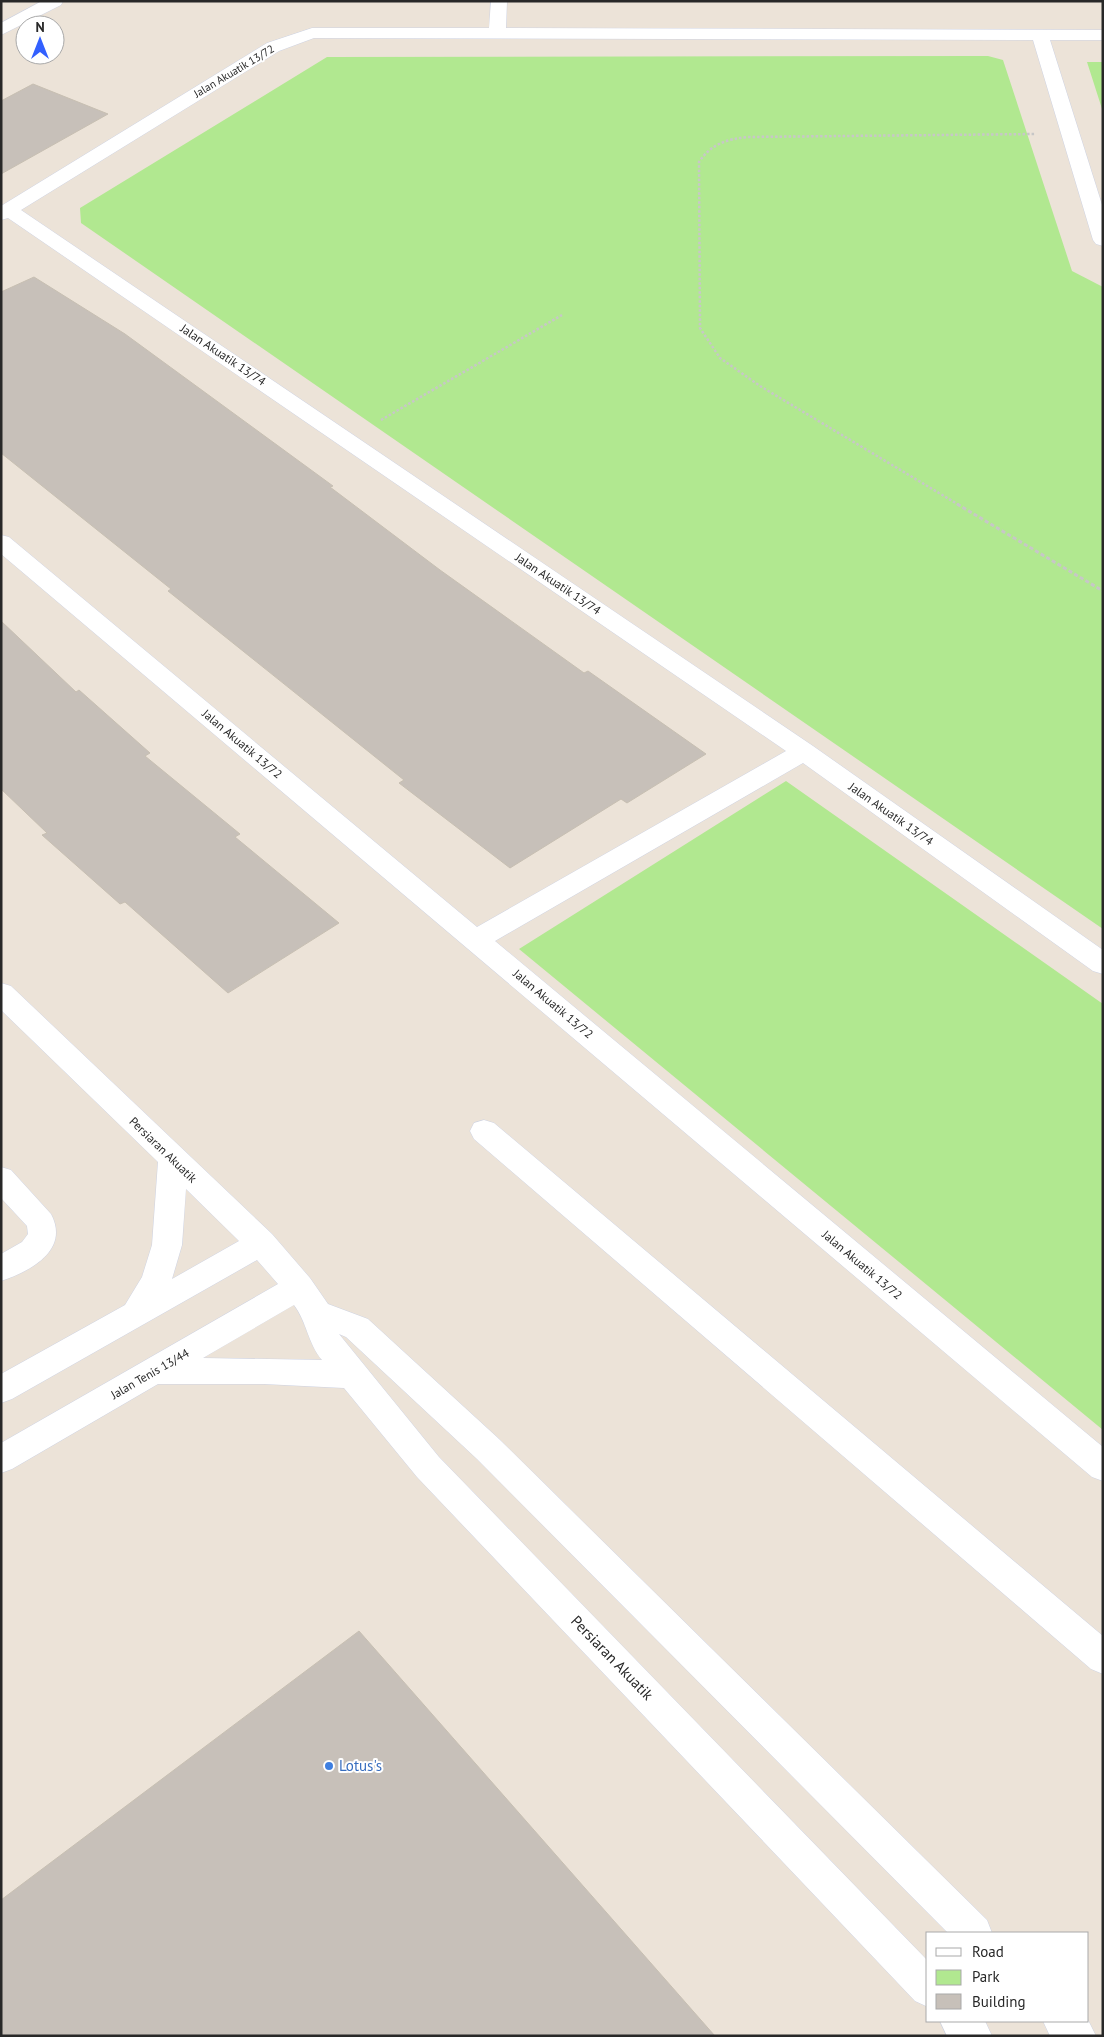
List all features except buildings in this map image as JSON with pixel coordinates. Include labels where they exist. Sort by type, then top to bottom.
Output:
[{"type":"street","points":[[6,24],[55,1]]},
{"type":"street","points":[[497,33],[499,1]]},
{"type":"street","name":"Jalan Akuatik 13/72","points":[[5,212],[273,47],[291,38],[312,33],[1103,35]]},
{"type":"street","points":[[1040,34],[1103,240]]},
{"type":"street","name":"Jalan Akuatik 13/74","points":[[5,212],[348,440],[804,752],[1103,964]]},
{"type":"street","name":"Jalan Akuatik 13/72","points":[[1,542],[1103,1467]]},
{"type":"street","points":[[476,940],[804,752]]},
{"type":"street","name":"Persiaran Akuatik","points":[[1,993],[261,1244],[308,1300],[326,1342],[428,1467],[926,1986]]},
{"type":"street","points":[[484,1131],[1103,1658]]},
{"type":"street","points":[[134,1316],[156,1280],[166,1245],[173,1160]]},
{"type":"street","points":[[1,1178],[41,1222],[43,1236],[33,1250],[1,1268]]},
{"type":"street","points":[[1,1390],[261,1244]]},
{"type":"street","name":"Persiaran Akuatik","points":[[308,1300],[357,1328],[488,1450],[973,1932]]},
{"type":"street","name":"Jalan Tenis 13/44","points":[[1,1459],[157,1371],[308,1300]]},
{"type":"street","points":[[157,1371],[264,1371],[352,1374]]},
{"type":"street","points":[[960,2022],[974,2036]]},
{"type":"street","points":[[1063,2022],[1077,2036]]},
{"type":"path","points":[[1070,134],[748,137],[726,139],[706,150],[699,162],[700,328],[720,358],[760,386],[1103,591]]},
{"type":"path","points":[[348,440],[562,314]]},
{"type":"green space","points":[[988,56],[1003,60],[1072,271],[1103,287],[1103,929],[81,223],[80,208],[327,57]]},
{"type":"green space","points":[[1087,62],[1103,62],[1103,112]]},
{"type":"green space","points":[[786,781],[1103,1004],[1103,1430],[519,949]]},
{"type":"place","name":"Lotus's","points":[[329,1766]]}]
